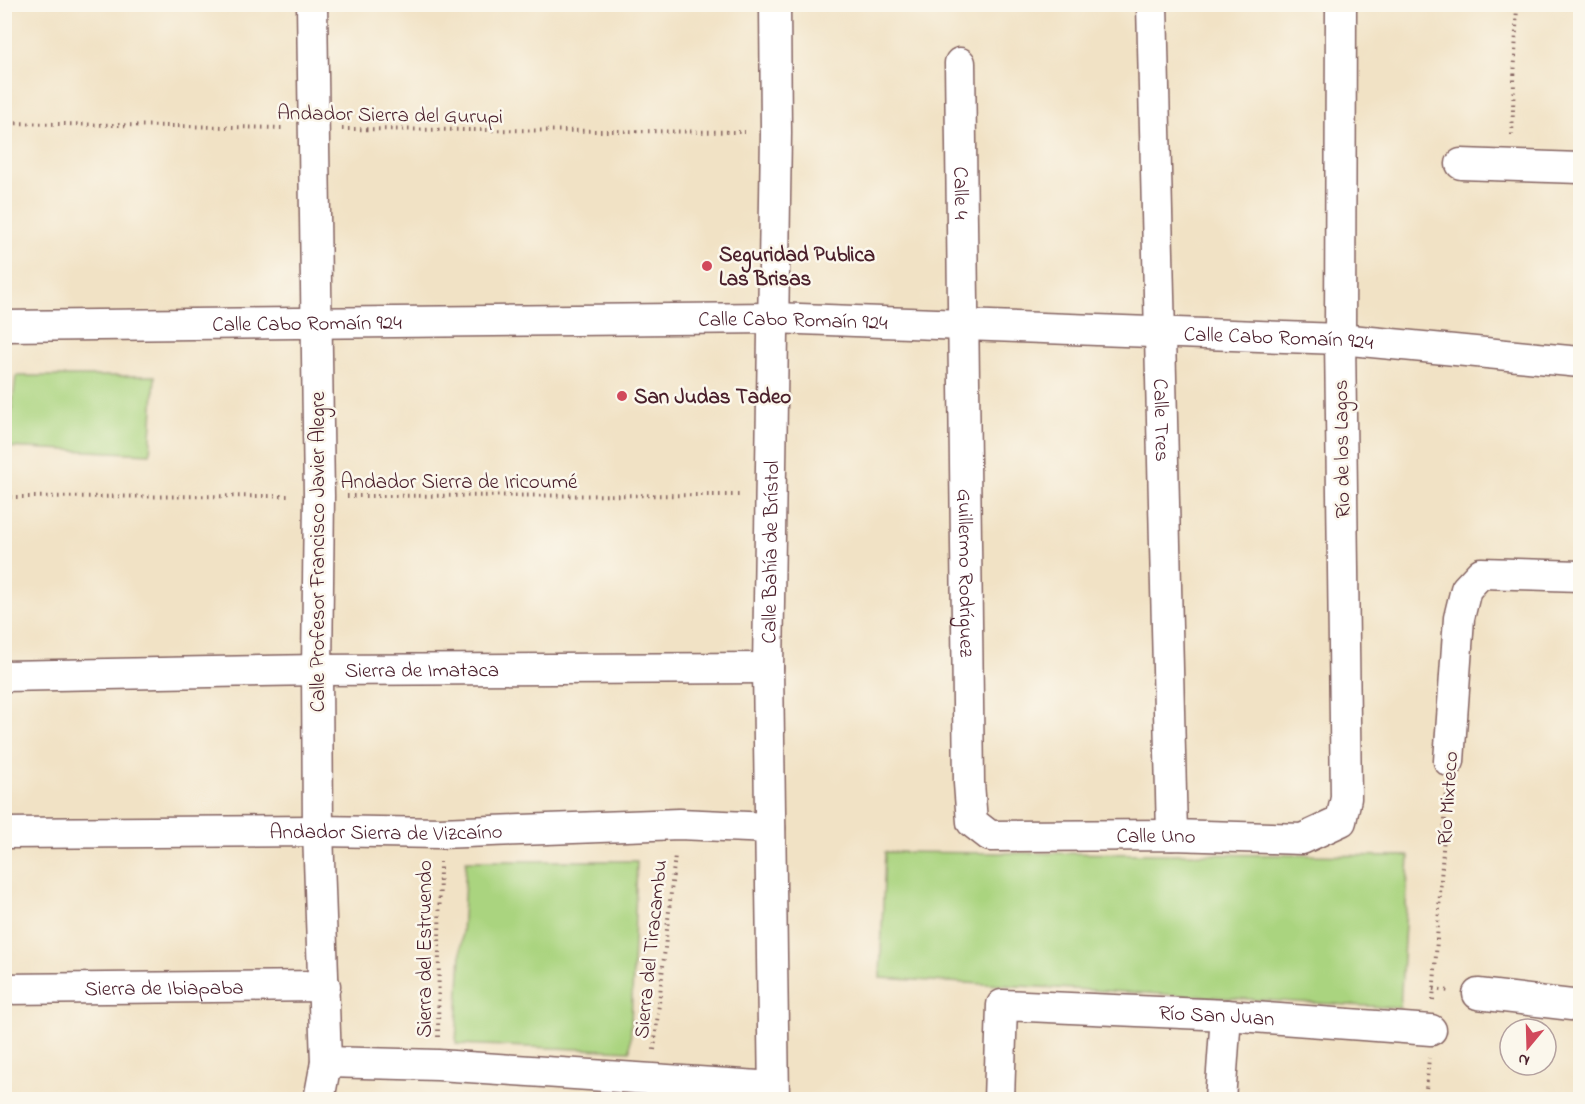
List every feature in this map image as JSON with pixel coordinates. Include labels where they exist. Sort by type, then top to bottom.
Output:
[{"type":"street","name":"Calle Profesor Francisco Javier Alegre","points":[[312,4],[319,496],[316,670],[318,831],[326,1062],[319,1100]]},
{"type":"street","name":"Calle Bahía de Brístol","points":[[774,1093],[768,668],[776,133],[775,4]]},
{"type":"street","name":"Calle Tres","points":[[1152,4],[1172,835]]},
{"type":"street","name":"Río de los Lagos","points":[[1341,4],[1340,339],[1347,798],[1341,821]]},
{"type":"street","name":"Calle 4","points":[[960,63],[964,325]]},
{"type":"street","points":[[1461,164],[1581,168]]},
{"type":"street","name":"Calle Cabo Romaín 924","points":[[4,327],[773,318],[1340,339],[1581,362]]},
{"type":"street","name":"Guillermo Rodríguez","points":[[964,325],[969,783],[972,822]]},
{"type":"street","name":"Río Mixteco","points":[[1449,761],[1459,618],[1466,589],[1481,573],[1581,576]]},
{"type":"street","name":"Sierra de Imataca","points":[[4,676],[316,670],[768,668]]},
{"type":"street","name":"Calle Uno","points":[[972,822],[990,836],[1172,835],[1302,839],[1341,821]]},
{"type":"street","name":"Andador Sierra de Vizcaíno","points":[[4,833],[318,831],[440,834],[679,824],[770,828]]},
{"type":"street","name":"Sierra de Ibiapaba","points":[[4,989],[325,986]]},
{"type":"street","points":[[1478,994],[1581,1006]]},
{"type":"street","name":"Río San Juan","points":[[999,1100],[1002,1005],[1226,1015],[1431,1030]]},
{"type":"street","points":[[1220,1100],[1226,1015]]},
{"type":"street","points":[[326,1062],[438,1065],[650,1078],[774,1093]]},
{"type":"path","points":[[1510,166],[1516,4]]},
{"type":"path","name":"Andador Sierra del Gurupi","points":[[4,123],[314,129],[776,133]]},
{"type":"path","name":"Andador Sierra de Iricoumé","points":[[4,497],[770,495]]},
{"type":"path","name":"Río Mixteco","points":[[1425,1100],[1449,761]]},
{"type":"path","name":"Sierra del Tiracambu","points":[[650,1078],[679,824]]},
{"type":"path","name":"Sierra del Estruendo","points":[[438,1065],[440,834]]},
{"type":"green space","points":[[16,376],[155,376],[150,454],[7,447]]},
{"type":"green space","points":[[885,852],[1409,856],[1400,1008],[880,978]]},
{"type":"green space","points":[[466,861],[637,861],[630,1051],[456,1044]]},
{"type":"place","name":"Seguridad Publica Las Brisas","points":[[707,266]]},
{"type":"place","name":"San Judas Tadeo","points":[[622,396]]}]
